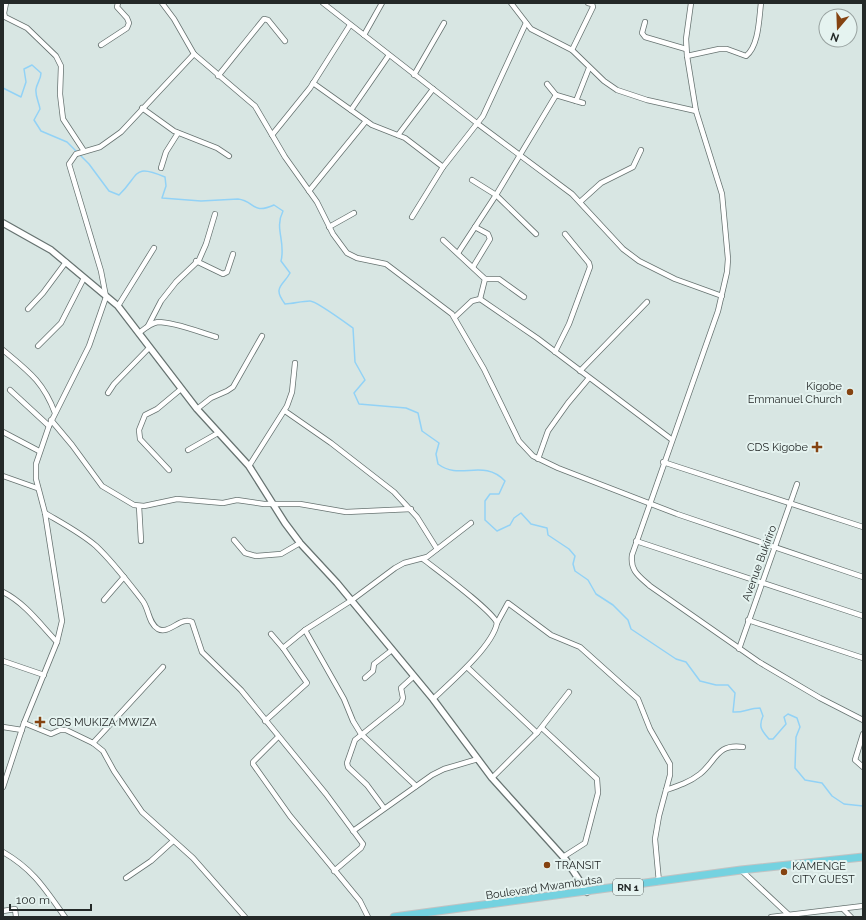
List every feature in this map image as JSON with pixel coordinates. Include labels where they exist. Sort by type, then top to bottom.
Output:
[{"type":"highway","name":"Boulevard Mwambutsa","points":[[394,917],[741,870],[863,857]]},
{"type":"street","points":[[6,3],[4,13],[5,17],[27,28],[56,56],[61,66],[60,94],[63,120],[84,151]]},
{"type":"street","points":[[101,45],[127,28],[129,23],[128,18],[118,7],[118,3]]},
{"type":"street","points":[[322,3],[580,202],[623,249],[640,261],[675,279],[722,296]]},
{"type":"street","points":[[364,35],[382,3]]},
{"type":"street","points":[[512,3],[526,23],[541,35],[572,50],[604,82],[631,96],[696,111]]},
{"type":"street","points":[[572,50],[592,8],[592,4],[588,3]]},
{"type":"street","points":[[691,3],[686,49],[687,56],[696,111],[722,194],[728,259],[722,296],[695,377],[671,439],[636,541],[631,564],[636,573],[656,591],[739,649],[781,676],[863,720]]},
{"type":"street","points":[[687,56],[719,49],[727,49],[746,56],[749,53],[755,39],[761,3]]},
{"type":"street","points":[[163,4],[174,19],[194,54],[218,76],[251,102],[290,167],[318,205],[329,227],[346,253],[357,258],[386,264],[446,308],[455,317],[484,369],[519,441],[538,459],[650,503],[774,548],[863,577]]},
{"type":"street","points":[[218,76],[264,19],[268,20],[285,41]]},
{"type":"street","points":[[645,22],[642,33],[645,37],[686,49]]},
{"type":"street","points":[[414,75],[444,23]]},
{"type":"street","points":[[412,217],[443,167],[478,124],[496,92],[526,23]]},
{"type":"street","points":[[272,135],[292,112],[313,83],[350,25]]},
{"type":"street","points":[[3,787],[4,780],[24,723],[57,642],[62,614],[45,513],[37,488],[36,464],[51,420],[89,346],[106,297],[101,271],[70,170],[72,158],[76,154],[100,147],[121,132],[194,54]]},
{"type":"street","points":[[351,110],[389,55]]},
{"type":"street","points":[[576,101],[590,68]]},
{"type":"street","points":[[313,83],[366,121],[398,135],[443,167]]},
{"type":"street","points":[[547,84],[556,95],[583,103]]},
{"type":"street","points":[[398,135],[433,89]]},
{"type":"street","points":[[458,253],[496,195],[544,111],[556,95]]},
{"type":"street","points":[[142,108],[160,122],[178,133],[217,148],[229,156]]},
{"type":"street","points":[[309,191],[366,121]]},
{"type":"street","points":[[161,168],[166,152],[178,133]]},
{"type":"street","points":[[580,202],[601,183],[633,167],[641,150]]},
{"type":"street","points":[[472,180],[496,195],[536,234]]},
{"type":"street","points":[[329,227],[354,213]]},
{"type":"street","points":[[148,326],[161,301],[196,261],[206,244],[215,214]]},
{"type":"street","points":[[3,223],[43,245],[66,262],[118,306],[197,409],[249,466],[272,504],[300,543],[352,600],[433,699],[492,778],[563,857],[587,892]]},
{"type":"street","points":[[473,267],[490,239],[488,234],[475,227]]},
{"type":"street","points":[[555,352],[571,317],[590,267],[589,262],[565,234]]},
{"type":"street","points":[[443,240],[485,279],[500,279],[524,297]]},
{"type":"street","points":[[118,306],[154,248]]},
{"type":"street","points":[[196,261],[223,274],[227,272],[233,254]]},
{"type":"street","points":[[28,309],[43,293],[66,262]]},
{"type":"street","points":[[38,346],[61,323],[84,278]]},
{"type":"street","points":[[480,299],[485,279]]},
{"type":"street","points":[[455,317],[472,300],[480,299],[580,370],[671,439]]},
{"type":"street","points":[[580,370],[647,302]]},
{"type":"street","points":[[139,333],[148,326],[160,323],[190,329],[216,337]]},
{"type":"street","points":[[197,409],[211,398],[233,387],[262,336]]},
{"type":"street","points":[[108,393],[114,384],[149,348]]},
{"type":"street","points":[[3,350],[37,379],[49,398],[55,413]]},
{"type":"street","points":[[249,466],[285,411],[292,392],[296,364]]},
{"type":"street","points":[[538,459],[548,431],[568,403],[589,378]]},
{"type":"street","points":[[169,470],[140,439],[139,430],[145,415],[157,409],[181,389]]},
{"type":"street","points":[[10,390],[49,426]]},
{"type":"street","points":[[285,411],[331,443],[394,492],[411,509],[426,529],[437,549]]},
{"type":"street","points":[[51,420],[72,445],[102,486],[127,502],[139,506],[177,499],[224,502],[237,500],[272,504],[300,504],[346,512],[411,509]]},
{"type":"street","points":[[3,432],[40,451]]},
{"type":"street","points":[[188,450],[218,433]]},
{"type":"street","points":[[663,462],[863,527]]},
{"type":"street","points":[[3,476],[37,488]]},
{"type":"street","name":"Avenue Bukiriro","points":[[739,649],[797,484]]},
{"type":"street","points":[[139,506],[141,541]]},
{"type":"street","points":[[45,513],[71,528],[96,546],[144,602],[153,625],[157,629],[166,630],[185,621],[192,622],[202,652],[241,690],[326,794],[363,846],[334,871]]},
{"type":"street","points":[[283,648],[305,630],[352,600],[395,568],[404,563],[423,559],[471,523]]},
{"type":"street","points":[[234,540],[245,553],[256,556],[281,554],[300,543]]},
{"type":"street","points":[[636,541],[863,616]]},
{"type":"street","points":[[423,559],[495,618],[497,622]]},
{"type":"street","points":[[104,600],[124,577]]},
{"type":"street","points":[[3,592],[15,598],[25,607],[57,642]]},
{"type":"street","points":[[433,699],[467,667],[490,638],[508,603],[551,635],[580,647],[638,699],[650,729],[670,764],[670,775],[655,839],[659,882]]},
{"type":"street","points":[[748,620],[863,658]]},
{"type":"street","points":[[305,630],[344,699],[353,722],[361,734],[416,786]]},
{"type":"street","points":[[265,721],[307,683],[283,648],[271,634]]},
{"type":"street","points":[[365,678],[373,671],[374,664],[392,650]]},
{"type":"street","points":[[3,661],[44,675]]},
{"type":"street","points":[[93,743],[163,667]]},
{"type":"street","points":[[467,667],[537,733]]},
{"type":"street","points":[[384,808],[367,785],[347,765],[355,740],[401,703],[403,698],[401,688],[414,676]]},
{"type":"street","points":[[492,778],[542,728],[569,692]]},
{"type":"street","points":[[24,723],[51,734],[60,730],[66,730],[93,743],[103,751],[136,805],[193,858],[245,917]]},
{"type":"street","points":[[3,727],[22,730]]},
{"type":"street","points":[[542,728],[593,774],[599,785],[585,842],[563,857]]},
{"type":"street","points":[[863,734],[855,760],[863,767]]},
{"type":"street","points":[[278,737],[253,762],[253,764],[290,816],[360,901],[368,917]]},
{"type":"street","points":[[666,790],[694,778],[702,772],[722,749],[730,746],[742,747]]},
{"type":"street","points":[[353,831],[416,786],[444,769],[478,759]]},
{"type":"street","points":[[126,878],[151,861],[174,841]]},
{"type":"street","points":[[3,852],[25,866],[34,875],[65,917]]},
{"type":"street","points":[[741,870],[790,916]]},
{"type":"street","points":[[771,917],[790,916],[863,906]]},
{"type":"street","points":[[3,911],[15,909],[16,917]]},
{"type":"street","points":[[843,909],[852,917]]},
{"type":"waterway","points":[[3,88],[21,97],[26,82],[24,69],[32,65],[41,73],[36,92],[40,109],[34,120],[41,131],[67,142],[89,164],[109,191],[119,195],[138,173],[141,171],[147,171],[165,177],[166,186],[162,198],[201,201],[238,199],[244,200],[257,208],[267,208],[274,205],[283,211],[280,224],[282,247],[281,261],[290,273],[280,287],[279,294],[285,304],[307,301],[313,302],[353,328],[355,362],[365,380],[354,393],[359,404],[406,408],[418,413],[422,431],[439,443],[436,454],[438,464],[446,469],[455,471],[480,470],[497,474],[505,481],[499,494],[490,494],[485,501],[485,520],[497,531],[510,525],[514,518],[521,513],[531,524],[547,528],[548,535],[569,549],[575,556],[573,564],[575,571],[588,580],[596,594],[613,605],[628,620],[631,629],[676,659],[686,662],[700,681],[716,685],[728,685],[735,693],[733,712],[760,708],[763,716],[761,726],[764,734],[769,739],[773,739],[786,724],[784,717],[788,714],[797,718],[800,727],[796,737],[795,768],[805,780],[822,783],[832,796],[844,804],[863,806]]},
{"type":"place","name":"Kigobe Emmanuel Church","points":[[850,392]]},
{"type":"place","name":"CDS Kigobe","points":[[817,447]]},
{"type":"place","name":"CDS MUKIZA MWIZA","points":[[40,722]]},
{"type":"place","name":"TRANSIT","points":[[547,865]]},
{"type":"place","name":"KAMENGE CITY GUEST","points":[[784,872]]}]
